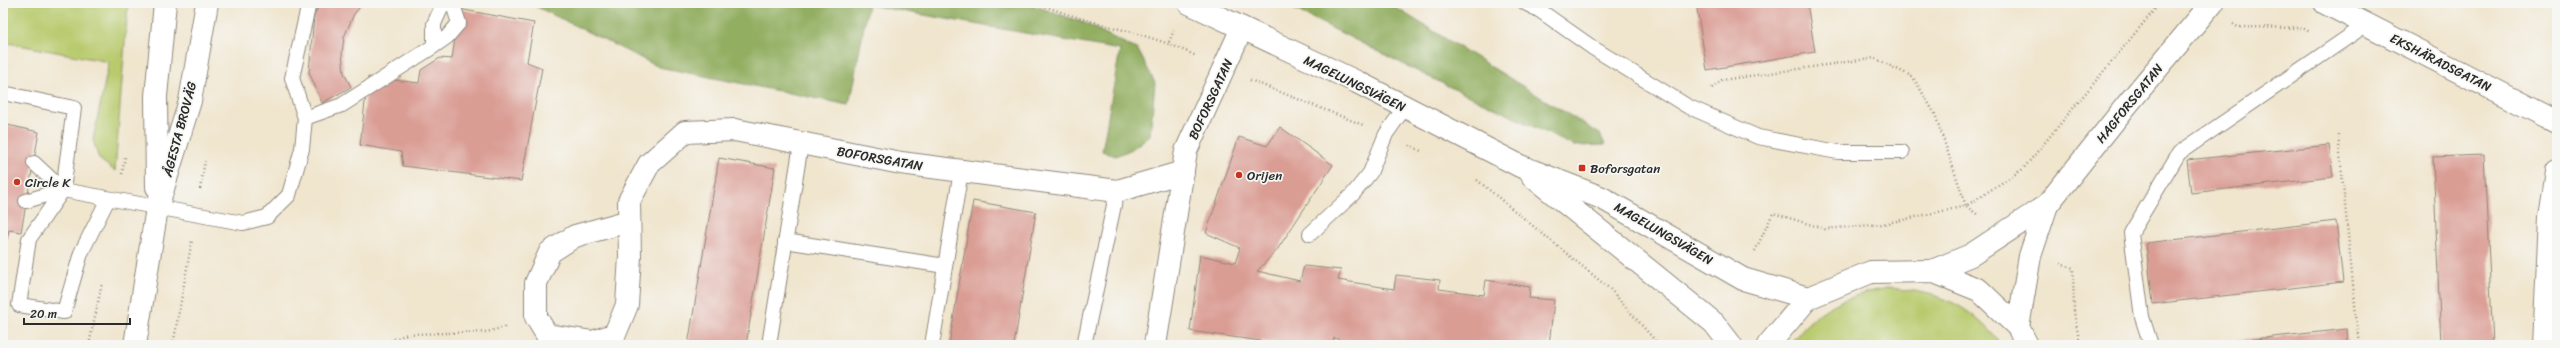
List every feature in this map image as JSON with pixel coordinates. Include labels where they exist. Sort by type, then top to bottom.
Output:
[{"type":"street","name":"ÅGESTA BROVÄG","points":[[157,208],[156,96],[166,3]]},
{"type":"street","name":"ÅGESTA BROVÄG","points":[[135,345],[157,208],[190,101],[207,3]]},
{"type":"street","name":"MAGELUNGSVÄGEN","points":[[1189,3],[1405,107],[1520,166],[1602,198],[1743,279],[1808,298]]},
{"type":"street","name":"EKSHÄRADSGATAN","points":[[2325,3],[2557,122]]},
{"type":"street","name":"HAGFORSGATAN","points":[[1932,270],[1971,255],[2047,205],[2210,6]]},
{"type":"street","name":"BOFORSGATAN","points":[[1155,345],[1186,151],[1242,28]]},
{"type":"street","name":"BOFORSGATAN","points":[[536,317],[547,335],[570,340],[593,342],[615,334],[627,305],[629,201],[649,164],[685,132],[735,130],[901,163],[1117,191],[1183,172]]},
{"type":"street","name":"MAGELUNGSVÄGEN","points":[[1520,166],[1583,219],[1714,323],[1731,345]]},
{"type":"street","points":[[2544,345],[2550,217],[2557,172]]},
{"type":"street","name":"HAGFORSGATAN","points":[[2023,336],[2030,256],[2047,205]]},
{"type":"street","points":[[536,317],[536,283],[550,252],[575,236],[629,221]]},
{"type":"street","points":[[1768,345],[1808,298],[1871,272],[1932,270],[1979,290],[2023,336]]},
{"type":"lane","points":[[26,201],[63,190],[243,223],[267,217],[290,195],[302,149],[305,118],[292,78],[309,3]]},
{"type":"lane","points":[[1525,3],[1541,7],[1593,48],[1687,106],[1758,137],[1838,152],[1902,152]]},
{"type":"lane","points":[[2151,345],[2142,317],[2131,233],[2179,153],[2366,24]]},
{"type":"lane","points":[[305,118],[342,106],[434,46]]},
{"type":"lane","points":[[3,93],[74,108],[63,190],[29,239],[19,305],[64,312],[81,252],[108,199]]},
{"type":"lane","points":[[1310,234],[1353,194],[1370,173],[1386,134],[1405,107]]},
{"type":"lane","points":[[769,345],[801,144]]},
{"type":"lane","points":[[34,163],[63,190]]},
{"type":"lane","points":[[932,345],[961,171]]},
{"type":"lane","points":[[1084,345],[1117,191]]},
{"type":"lane","points":[[786,241],[945,266]]},
{"type":"path","points":[[1773,213],[1825,229],[1883,224],[1966,206],[2023,169],[2160,3]]},
{"type":"path","points":[[2210,6],[2238,27],[2303,28],[2335,45]]},
{"type":"path","points":[[1687,106],[1722,80],[1874,58],[1913,77],[1936,114],[1966,206],[2003,233]]},
{"type":"path","points":[[2338,134],[2359,345]]},
{"type":"path","points":[[173,345],[206,154]]},
{"type":"path","points":[[2030,256],[2073,268],[2074,312],[2080,345]]},
{"type":"path","points":[[379,345],[407,334],[487,332],[536,317]]},
{"type":"green space","points":[[3,3],[128,3],[115,171],[99,159],[93,140],[109,62],[3,42]]},
{"type":"green space","points":[[529,3],[1027,3],[1084,23],[1138,50],[1155,83],[1150,135],[1132,149],[1116,156],[1102,151],[1120,50],[868,5],[849,105],[659,67]]},
{"type":"green space","points":[[1282,3],[1388,3],[1600,134],[1605,145],[1574,146],[1427,76]]},
{"type":"green space","points":[[1887,288],[1923,293],[1952,302],[1977,319],[2002,345],[1790,345],[1810,322],[1832,306],[1858,295]]},
{"type":"building","points":[[320,3],[363,3],[354,14],[344,37],[342,53],[344,73],[351,87],[322,103],[309,72],[314,16]]},
{"type":"building","points":[[1696,3],[1807,3],[1815,52],[1707,70]]},
{"type":"building","points":[[459,9],[534,23],[527,62],[542,68],[521,181],[403,166],[401,152],[360,145],[368,77],[419,83],[421,70],[440,58],[452,59]]},
{"type":"building","name":"Circle K","points":[[3,124],[39,132],[21,232],[9,230],[4,251]]},
{"type":"building","points":[[1280,127],[1333,165],[1277,250],[1257,271],[1300,281],[1304,266],[1341,270],[1338,280],[1394,289],[1396,275],[1440,280],[1439,289],[1484,295],[1486,280],[1530,287],[1529,298],[1554,300],[1549,345],[1365,345],[1334,338],[1333,345],[1289,345],[1190,331],[1200,255],[1235,263],[1240,248],[1206,233],[1239,137],[1267,146]]},
{"type":"building","points":[[2329,145],[2333,177],[2191,193],[2187,160]]},
{"type":"building","points":[[2484,155],[2493,345],[2441,345],[2433,157]]},
{"type":"building","points":[[719,158],[775,168],[746,345],[688,345]]},
{"type":"building","points":[[973,201],[1036,212],[1014,345],[949,345]]},
{"type":"building","points":[[2336,221],[2343,282],[2153,304],[2146,243]]},
{"type":"building","points":[[2347,329],[2348,345],[2208,345],[2208,344]]},
{"type":"place","name":"Boforsgatan","points":[[1582,168]]},
{"type":"place","name":"Orijen","points":[[1239,175]]},
{"type":"place","name":"Circle K","points":[[17,182]]}]
